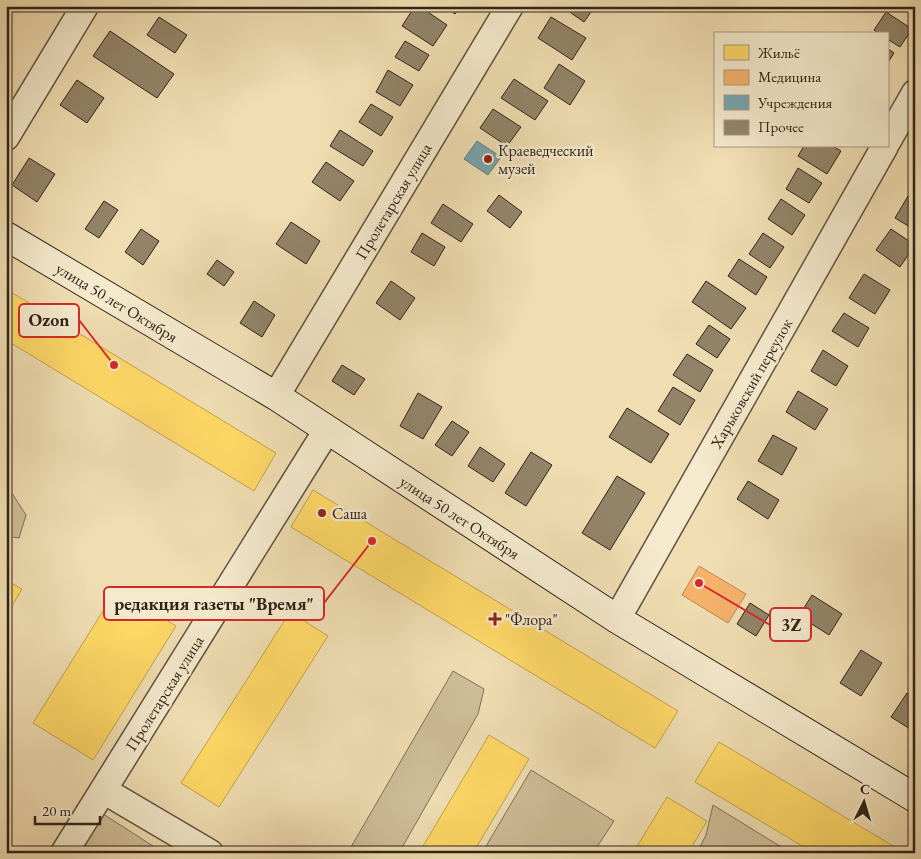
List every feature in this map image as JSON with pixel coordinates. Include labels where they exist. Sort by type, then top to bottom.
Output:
[{"type":"main road","name":"улица 50 лет Октября","points":[[6,236],[276,396],[617,619],[915,798]]},
{"type":"street","points":[[6,137],[85,6]]},
{"type":"street","name":"Пролетарская улица","points":[[276,396],[510,6]]},
{"type":"street","points":[[888,140],[915,93]]},
{"type":"street","name":"Харьковский переулок","points":[[617,619],[884,148]]},
{"type":"street","name":"Пролетарская улица","points":[[64,853],[327,430]]},
{"type":"street","points":[[103,790],[210,853]]},
{"type":"shaded area","points":[[6,484],[26,515],[19,538],[6,536]]},
{"type":"shaded area","points":[[453,671],[484,689],[478,714],[399,853],[350,853],[351,847]]},
{"type":"shaded area","points":[[531,770],[614,821],[593,853],[482,853]]},
{"type":"shaded area","points":[[713,805],[791,853],[697,853],[706,835]]},
{"type":"shaded area","points":[[100,812],[153,846],[151,853],[76,853]]},
{"type":"building: Жильё","points":[[6,289],[276,453],[254,491],[6,340]]},
{"type":"building: Жильё","points":[[313,490],[678,711],[655,748],[291,527]]},
{"type":"building: Жильё","points":[[6,580],[22,589],[6,616]]},
{"type":"building: Жильё","points":[[116,590],[176,626],[93,760],[33,723]]},
{"type":"building: Жильё","points":[[290,612],[328,636],[219,807],[181,783]]},
{"type":"building: Жильё","points":[[489,735],[529,759],[473,853],[419,853]]},
{"type":"building: Жильё","points":[[719,742],[905,853],[814,853],[695,782]]},
{"type":"building: Жильё","points":[[667,797],[707,821],[688,853],[633,853]]},
{"type":"building: Медицина","points":[[699,566],[746,594],[728,623],[682,595]]},
{"type":"building: Учреждения","points":[[477,141],[501,157],[488,175],[464,159]]},
{"type":"building: Прочее","points":[[415,6],[419,6],[447,25],[433,46],[402,26]]},
{"type":"building: Прочее","points":[[444,6],[460,6],[455,14]]},
{"type":"building: Прочее","points":[[561,6],[595,6],[584,22]]},
{"type":"building: Прочее","points":[[901,6],[915,6],[915,14]]},
{"type":"building: Прочее","points":[[886,12],[912,29],[900,47],[888,40],[888,32],[877,32],[874,30]]},
{"type":"building: Прочее","points":[[159,17],[187,35],[175,53],[147,35]]},
{"type":"building: Прочее","points":[[551,17],[586,38],[572,60],[538,38]]},
{"type":"building: Прочее","points":[[110,31],[174,74],[157,98],[93,56]]},
{"type":"building: Прочее","points":[[405,41],[429,55],[419,71],[395,57]]},
{"type":"building: Прочее","points":[[888,49],[894,53],[888,62]]},
{"type":"building: Прочее","points":[[559,64],[585,81],[570,105],[544,88]]},
{"type":"building: Прочее","points":[[388,70],[413,85],[400,106],[376,92]]},
{"type":"building: Прочее","points":[[514,79],[548,101],[535,120],[501,98]]},
{"type":"building: Прочее","points":[[77,80],[104,98],[87,123],[60,105]]},
{"type":"building: Прочее","points":[[371,104],[393,117],[381,136],[359,122]]},
{"type":"building: Прочее","points":[[493,109],[521,127],[507,146],[480,128]]},
{"type":"building: Прочее","points":[[340,130],[373,151],[363,166],[330,146]]},
{"type":"building: Прочее","points":[[803,148],[836,148],[841,151],[827,174],[798,156]]},
{"type":"building: Прочее","points":[[29,158],[55,174],[37,202],[12,185]]},
{"type":"building: Прочее","points":[[326,162],[354,181],[340,201],[312,182]]},
{"type":"building: Прочее","points":[[798,168],[822,183],[809,203],[786,189]]},
{"type":"building: Прочее","points":[[499,195],[522,212],[510,228],[487,211]]},
{"type":"building: Прочее","points":[[908,196],[915,200],[915,230],[895,218]]},
{"type":"building: Прочее","points":[[781,199],[805,215],[792,235],[768,219]]},
{"type":"building: Прочее","points":[[104,201],[118,210],[99,238],[85,229]]},
{"type":"building: Прочее","points":[[443,204],[473,224],[461,242],[431,223]]},
{"type":"building: Прочее","points":[[291,222],[320,241],[306,264],[276,244]]},
{"type":"building: Прочее","points":[[141,229],[159,241],[143,265],[125,252]]},
{"type":"building: Прочее","points":[[891,229],[915,245],[900,267],[876,250]]},
{"type":"building: Прочее","points":[[422,233],[445,247],[434,266],[411,252]]},
{"type":"building: Прочее","points":[[763,233],[784,247],[770,268],[749,254]]},
{"type":"building: Прочее","points":[[739,259],[767,277],[756,295],[728,276]]},
{"type":"building: Прочее","points":[[217,260],[234,272],[224,286],[207,274]]},
{"type":"building: Прочее","points":[[864,274],[890,290],[875,314],[849,298]]},
{"type":"building: Прочее","points":[[391,281],[415,298],[400,320],[376,303]]},
{"type":"building: Прочее","points":[[706,281],[746,308],[731,329],[692,302]]},
{"type":"building: Прочее","points":[[254,301],[275,315],[262,337],[240,323]]},
{"type":"building: Прочее","points":[[844,313],[869,328],[858,347],[832,331]]},
{"type":"building: Прочее","points":[[709,325],[730,339],[717,358],[696,344]]},
{"type":"building: Прочее","points":[[823,350],[848,366],[836,386],[811,371]]},
{"type":"building: Прочее","points":[[687,354],[713,370],[700,392],[673,375]]},
{"type":"building: Прочее","points":[[342,365],[365,379],[354,395],[332,381]]},
{"type":"building: Прочее","points":[[673,387],[695,400],[680,425],[658,411]]},
{"type":"building: Прочее","points":[[798,391],[828,409],[815,430],[786,412]]},
{"type":"building: Прочее","points":[[418,393],[442,407],[423,439],[400,426]]},
{"type":"building: Прочее","points":[[627,408],[669,434],[651,463],[609,437]]},
{"type":"building: Прочее","points":[[452,421],[469,432],[452,456],[435,445]]},
{"type":"building: Прочее","points":[[773,435],[797,448],[782,475],[758,461]]},
{"type":"building: Прочее","points":[[480,447],[505,464],[493,482],[468,466]]},
{"type":"building: Прочее","points":[[531,452],[552,465],[526,506],[505,493]]},
{"type":"building: Прочее","points":[[617,476],[645,493],[610,550],[582,533]]},
{"type":"building: Прочее","points":[[748,481],[779,500],[768,519],[737,499]]},
{"type":"building: Прочее","points":[[812,595],[842,614],[829,635],[799,616]]},
{"type":"building: Прочее","points":[[750,603],[769,615],[756,636],[737,624]]},
{"type":"building: Прочее","points":[[861,650],[882,663],[861,696],[840,683]]},
{"type":"building: Прочее","points":[[907,693],[915,698],[915,732],[891,717]]},
{"type":"place","name":"Краеведческий музей","points":[[488,159]]},
{"type":"place","name":"Ozon","points":[[114,365]]},
{"type":"place","name":"Саша","points":[[322,513]]},
{"type":"place","name":"редакция газеты \"Время\"","points":[[372,541]]},
{"type":"place","name":"3Z","points":[[699,583]]},
{"type":"place","name":"\"Флора\"","points":[[495,619]]}]
